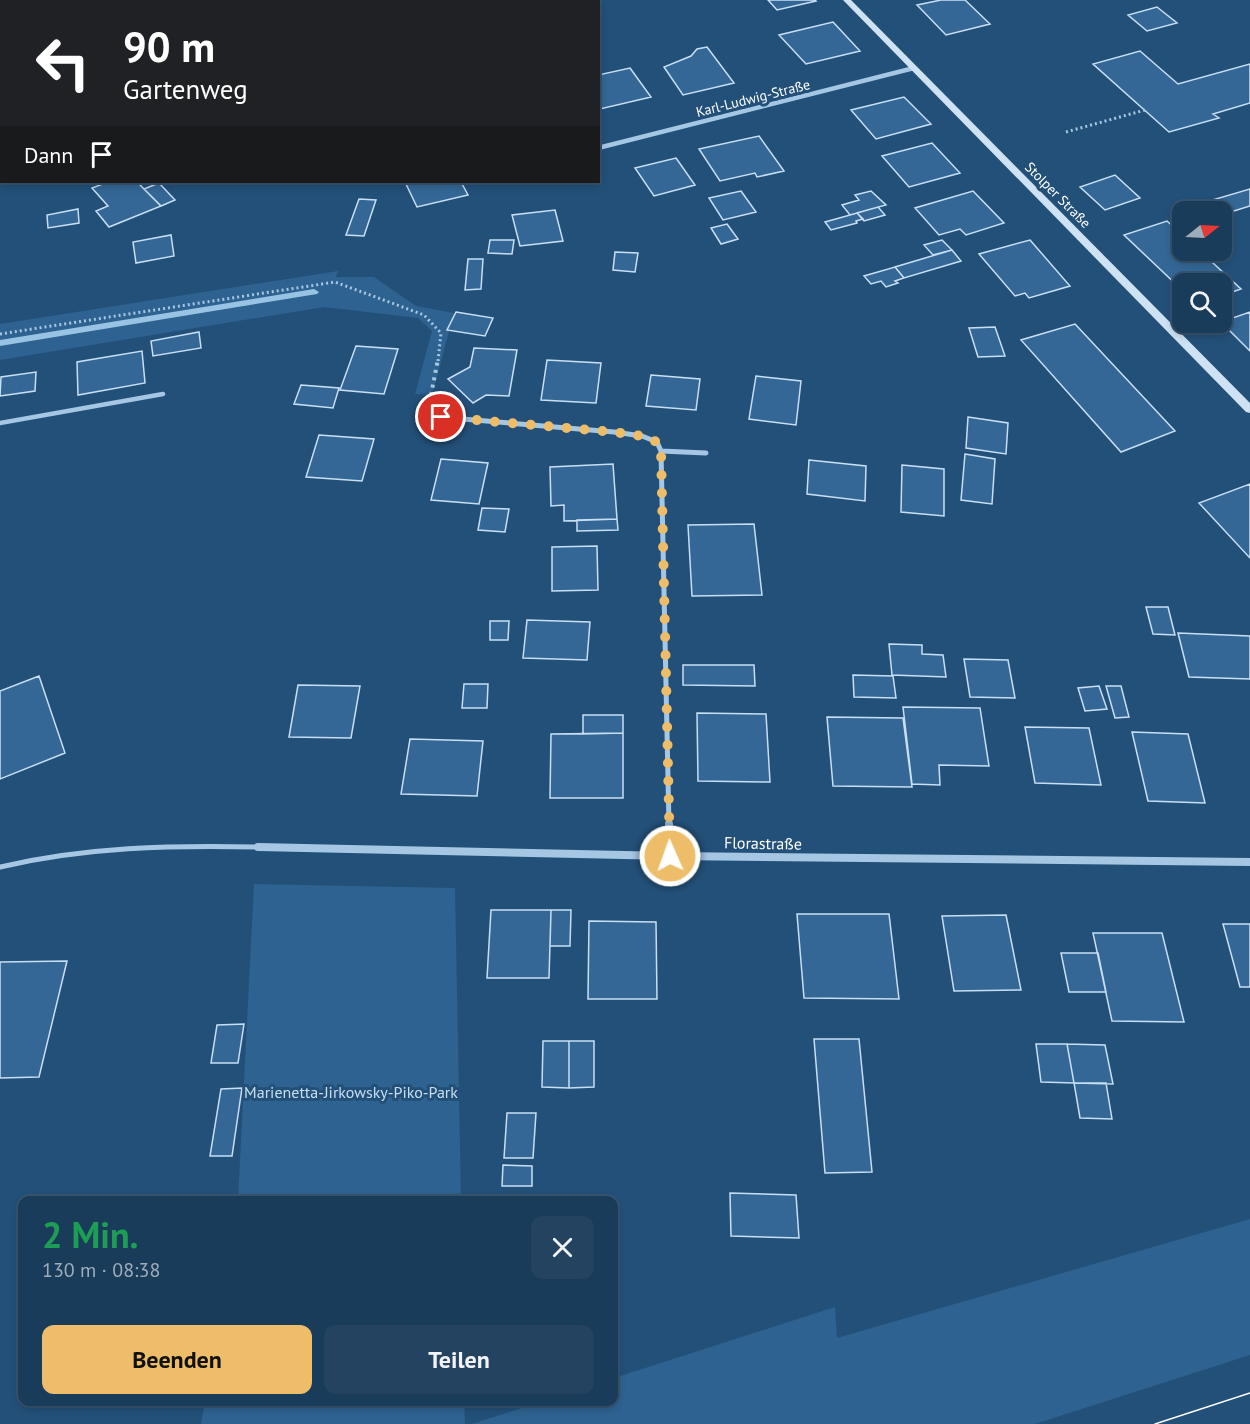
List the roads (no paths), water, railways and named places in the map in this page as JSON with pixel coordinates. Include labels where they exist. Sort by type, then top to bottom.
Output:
[{"type":"main road","name":"Stolper Straße","points":[[847,0],[1250,409]]},
{"type":"street","name":"Karl-Ludwig-Straße","points":[[600,147],[914,68]]},
{"type":"street","points":[[427,416],[642,436],[657,442],[661,451],[670,856]]},
{"type":"street","points":[[661,451],[706,453]]},
{"type":"street","name":"Florastraße","points":[[258,847],[670,856],[1250,862]]},
{"type":"lane","points":[[0,423],[163,394]]},
{"type":"lane","name":"Florastraße","points":[[0,867],[26,860],[95,849],[258,847]]},
{"type":"waterway","points":[[0,343],[314,292]]},
{"type":"tram line","points":[[1155,1424],[1250,1393]]},
{"type":"park label","name":"Marienetta-Jirkowsky-Piko-Park","points":[[351,1092]]}]
